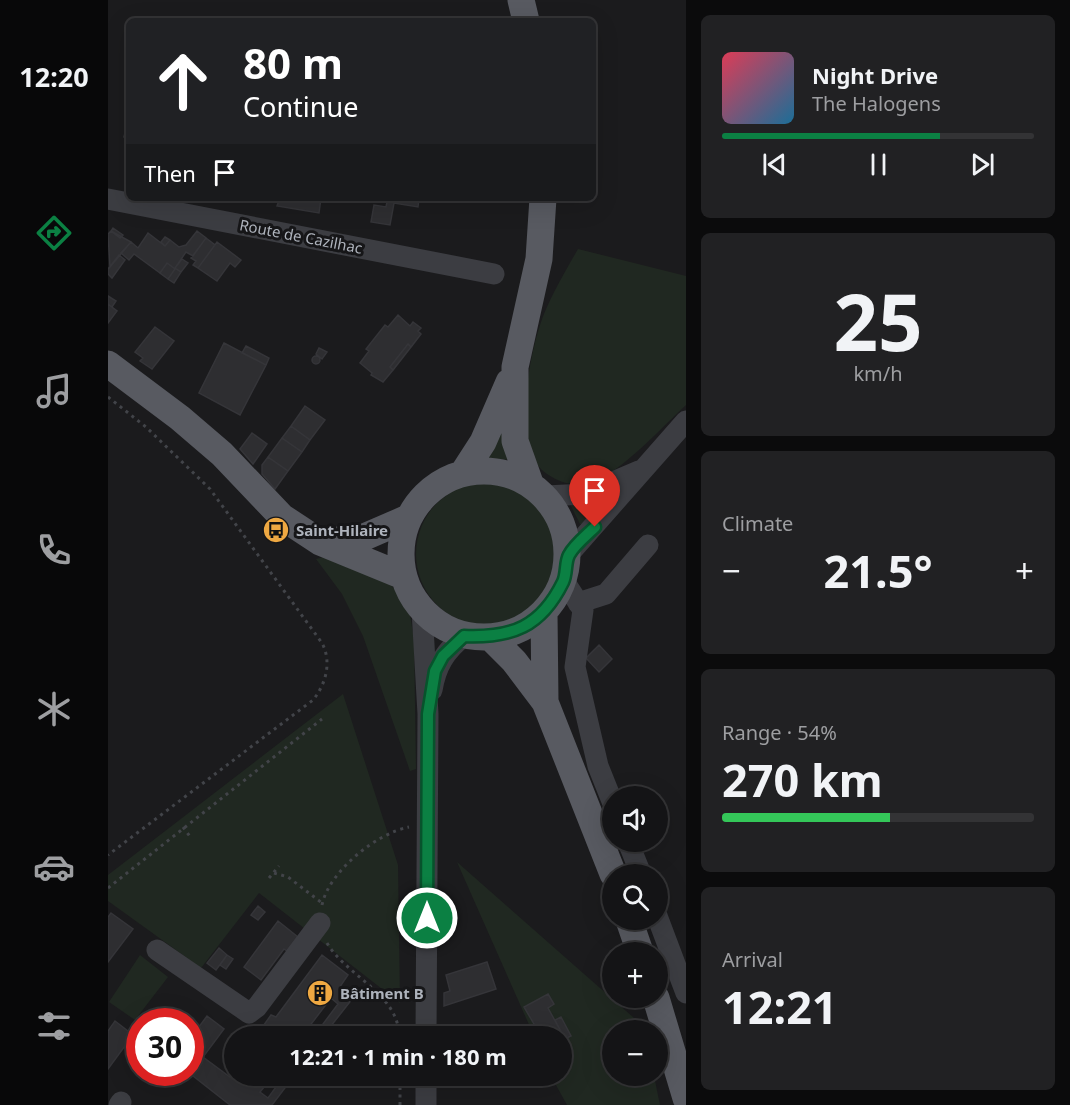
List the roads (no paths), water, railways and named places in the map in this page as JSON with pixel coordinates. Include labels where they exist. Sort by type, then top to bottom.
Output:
[{"type":"main road","points":[[521,0],[525,18]]},
{"type":"main road","points":[[463,473],[483,442],[515,367],[538,259],[543,201]]},
{"type":"main road","points":[[108,364],[180,418],[222,454],[282,517],[320,542],[403,576]]},
{"type":"main road","points":[[515,367],[515,441],[538,490],[562,521],[570,580],[544,613],[515,632],[491,638],[464,636],[440,626],[422,610],[409,591],[403,576],[400,548],[408,518],[429,491],[446,478],[463,473],[495,470],[538,490]]},
{"type":"main road","points":[[320,542],[362,538],[408,518]]},
{"type":"main road","points":[[544,613],[546,702]]},
{"type":"main road","points":[[491,638],[514,661],[546,702],[609,864]]},
{"type":"main road","points":[[659,1008],[686,1098]]},
{"type":"street","name":"Route de Cazilhac","points":[[108,199],[494,274]]},
{"type":"street","points":[[570,580],[621,498],[642,470],[686,421]]},
{"type":"street","points":[[538,490],[585,494],[642,470]]},
{"type":"street","points":[[570,580],[606,594],[648,545]]},
{"type":"street","points":[[570,580],[583,610],[575,667],[598,766],[606,786]]},
{"type":"street","points":[[422,610],[428,714],[426,1026]]},
{"type":"street","points":[[428,714],[435,671],[443,656],[464,636]]},
{"type":"street","points":[[157,950],[249,1013],[258,1007],[321,913]]},
{"type":"street","points":[[662,930],[686,993]]},
{"type":"street","points":[[426,1086],[426,1105]]},
{"type":"place","name":"Saint-Hilaire","points":[[276,530]]},
{"type":"place","name":"Bâtiment B","points":[[320,993]]}]
